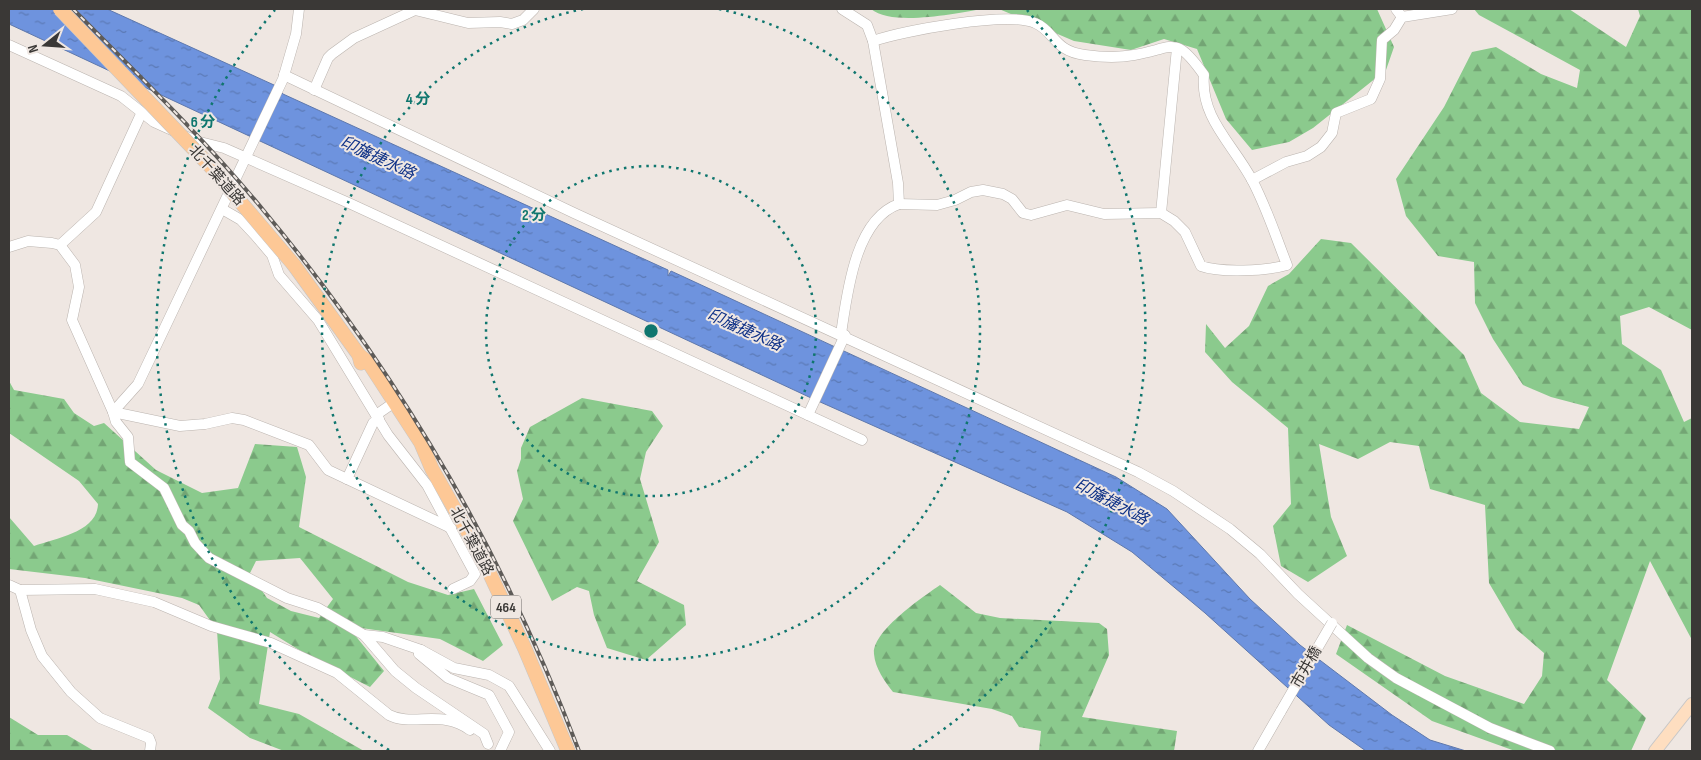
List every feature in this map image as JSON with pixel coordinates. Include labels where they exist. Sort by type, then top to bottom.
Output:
[{"type":"highway","name":"北千葉道路","points":[[60,9],[210,166],[294,264],[359,355],[369,362],[388,389],[421,443],[432,469],[482,559],[509,614],[568,751]]},
{"type":"highway","name":"北千葉道路","points":[[359,355],[362,368],[414,448],[432,469]]},
{"type":"main road","points":[[1655,751],[1692,704]]},
{"type":"street","points":[[113,412],[138,384],[284,77],[296,34],[299,9]]},
{"type":"street","points":[[314,90],[328,58],[332,54],[354,38],[416,10],[468,23],[500,22],[512,24],[523,20],[534,9]]},
{"type":"street","points":[[842,9],[867,25],[873,41],[900,204]]},
{"type":"street","points":[[1252,180],[1286,162],[1314,152],[1332,133],[1336,113],[1371,99],[1380,79],[1382,40],[1394,30],[1399,13],[1452,9]]},
{"type":"street","points":[[808,415],[842,338],[848,291],[859,250],[874,223],[892,207],[900,204],[937,206],[971,192],[983,190],[1003,194],[1012,199],[1023,212],[1031,215],[1067,205],[1104,214],[1161,214],[1174,221],[1184,232],[1200,266],[1209,269],[1259,268],[1287,265],[1252,180],[1214,120],[1203,91],[1204,75],[1190,55],[1178,48],[1166,46],[1126,56],[1083,55],[1059,46],[1034,23],[987,19],[873,41]]},
{"type":"street","points":[[9,45],[121,96],[141,114],[154,122],[196,141],[249,152],[862,440]]},
{"type":"street","points":[[1161,214],[1178,48]]},
{"type":"street","points":[[284,77],[842,338],[1104,455],[1172,491],[1230,529],[1260,554],[1312,607],[1368,658],[1396,678],[1490,728],[1550,751]]},
{"type":"street","points":[[60,245],[96,212],[141,114]]},
{"type":"street","points":[[222,209],[241,220],[272,255],[279,275],[318,320],[378,417],[427,485],[475,574],[470,581],[453,589]]},
{"type":"street","points":[[9,247],[28,241],[60,245],[75,265],[79,278],[72,320],[116,422],[128,437],[130,462],[164,488],[182,525],[189,531],[195,543],[210,558],[279,594],[325,612],[364,635],[395,671],[416,688],[484,734],[490,748]]},
{"type":"street","points":[[347,478],[373,423],[388,406]]},
{"type":"street","points":[[113,412],[180,426],[205,424],[232,418],[244,420],[301,441],[316,452],[328,470],[451,528]]},
{"type":"street","points":[[9,585],[20,590],[95,589],[139,597],[211,626],[271,643],[337,673],[398,720],[434,718],[464,725],[490,748]]},
{"type":"street","points":[[20,590],[36,644],[42,656],[58,677],[91,712],[149,738],[151,743],[150,751]]},
{"type":"street","name":"市井橋","points":[[1258,751],[1332,623]]},
{"type":"street","points":[[364,635],[383,637],[421,650],[454,668],[489,675],[509,686],[550,751]]},
{"type":"street","points":[[421,650],[418,654],[437,671],[448,678],[483,691],[494,701],[509,732],[500,751]]},
{"type":"green space","points":[[871,9],[983,9],[941,16],[909,18],[881,14]]},
{"type":"green space","points":[[999,9],[1377,9],[1394,47],[1386,70],[1313,128],[1289,142],[1252,150],[1226,119],[1197,49],[1164,39],[1131,50],[1074,41]]},
{"type":"green space","points":[[1474,9],[1569,9],[1626,47],[1640,16],[1638,9],[1692,9],[1692,330],[1649,307],[1620,316],[1622,344],[1661,370],[1684,422],[1692,418],[1692,640],[1650,561],[1607,680],[1646,718],[1631,751],[1515,751],[1432,721],[1336,654],[1347,625],[1445,676],[1524,704],[1542,676],[1544,653],[1516,629],[1489,583],[1485,505],[1430,489],[1419,446],[1390,442],[1358,459],[1319,444],[1331,517],[1347,556],[1308,582],[1281,566],[1273,526],[1291,504],[1288,428],[1232,382],[1205,352],[1206,324],[1225,348],[1249,326],[1268,286],[1289,274],[1321,239],[1351,243],[1464,355],[1481,393],[1520,422],[1579,429],[1589,407],[1551,397],[1523,385],[1493,339],[1475,303],[1474,262],[1438,256],[1406,216],[1396,179],[1444,107],[1472,52],[1496,47],[1541,74],[1577,88],[1580,70],[1479,15]]},
{"type":"green space","points":[[9,381],[14,390],[64,399],[74,413],[94,426],[104,423],[156,470],[202,493],[238,488],[255,444],[297,447],[306,477],[299,527],[408,582],[448,595],[474,589],[503,645],[483,661],[440,639],[361,628],[354,634],[384,671],[370,687],[309,656],[270,632],[259,704],[299,714],[364,751],[284,751],[250,738],[208,708],[220,679],[217,630],[199,605],[182,598],[85,578],[9,569],[9,517],[34,546],[64,537],[83,527],[96,514],[98,504],[79,481],[9,433]],"holes":[[[300,558],[333,599],[319,618],[291,611],[267,598],[250,573],[256,561]]]},
{"type":"green space","points":[[582,398],[652,411],[663,426],[646,452],[640,479],[659,542],[637,581],[684,605],[686,625],[646,660],[607,648],[594,615],[589,591],[577,587],[552,601],[513,521],[523,499],[517,471],[521,459],[521,448],[530,427]]},
{"type":"green space","points":[[940,585],[976,613],[1000,618],[1099,623],[1107,629],[1109,655],[1082,717],[1177,731],[1174,751],[1039,751],[1041,731],[1019,727],[1012,716],[992,709],[893,692],[878,670],[874,654],[876,645],[881,635],[900,615]]},
{"type":"green space","points":[[9,717],[38,735],[67,735],[94,751],[9,751]]},
{"type":"water","name":"印旛捷水路","points":[[9,9],[107,9],[274,85],[283,94],[668,270],[668,276],[671,271],[1116,477],[1167,509],[1250,599],[1300,645],[1392,715],[1430,740],[1466,751],[1366,751],[1329,725],[1205,613],[1132,552],[1067,512],[809,397],[9,24]]},
{"type":"railway","points":[[73,9],[171,108],[242,184],[313,273],[360,336],[444,468],[482,536],[517,606],[579,751]]}]
